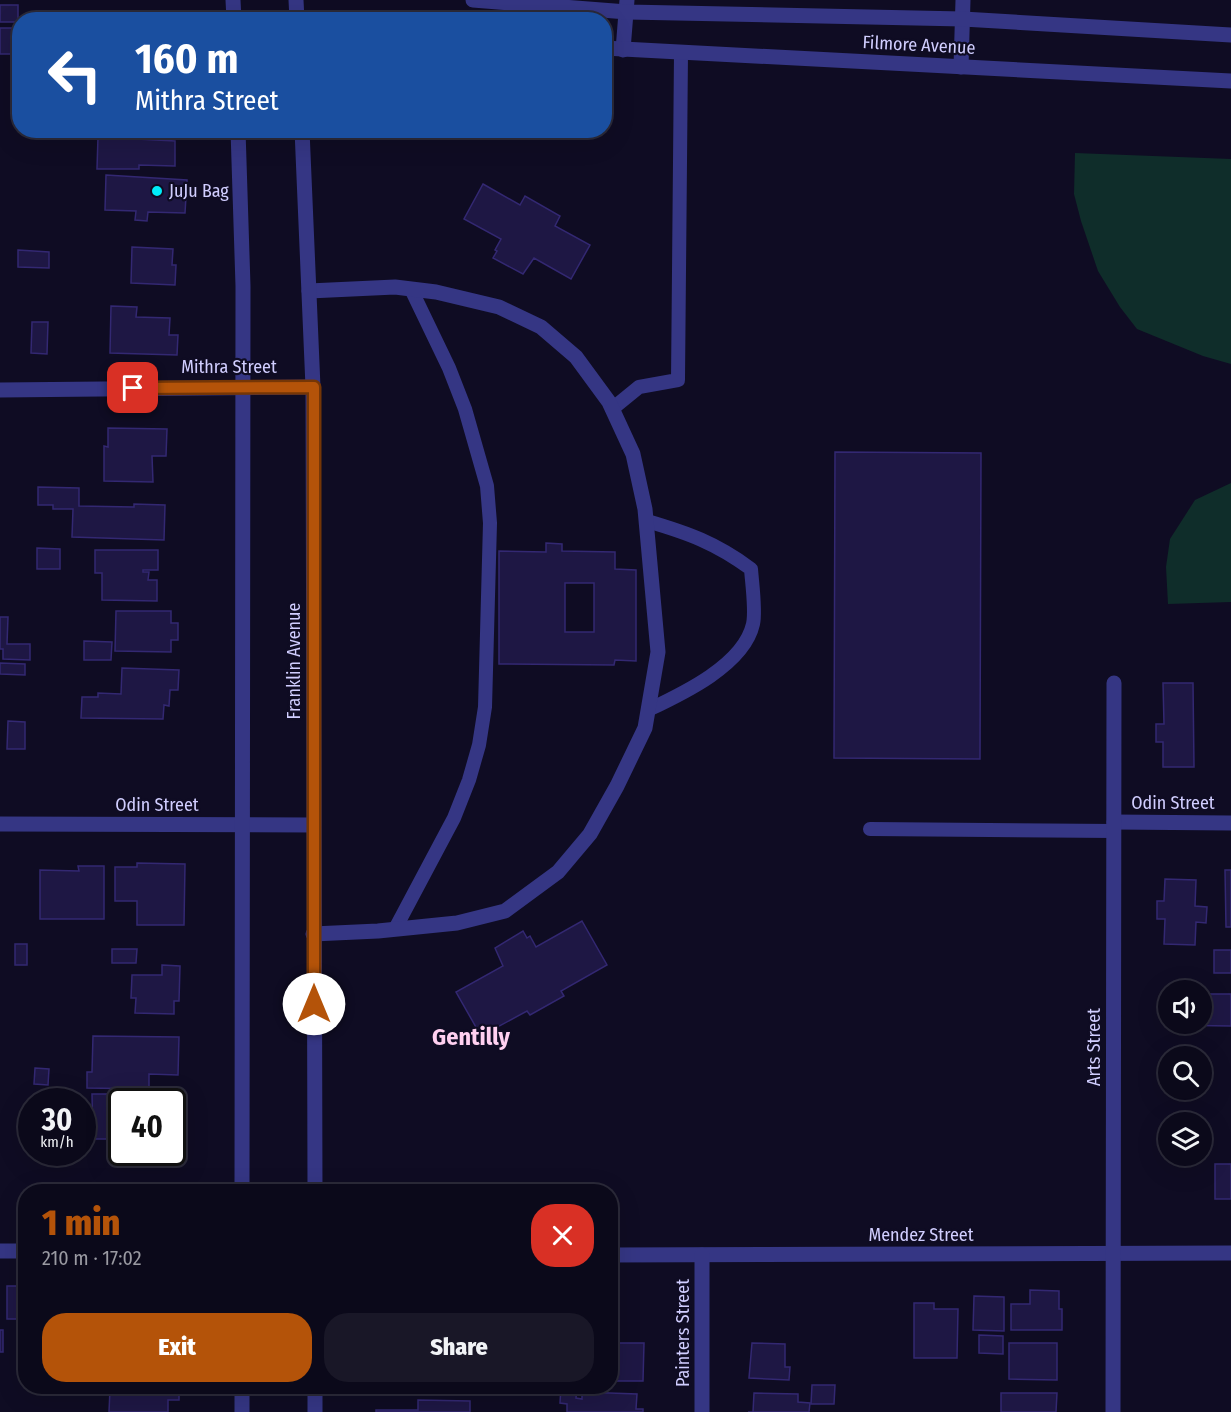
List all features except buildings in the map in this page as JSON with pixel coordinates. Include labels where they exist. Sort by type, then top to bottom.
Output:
[{"type":"street","name":"Filmore Avenue","points":[[473,0],[963,19],[1231,35]]},
{"type":"street","points":[[961,67],[963,0]]},
{"type":"street","points":[[623,50],[627,6]]},
{"type":"street","name":"Filmore Avenue","points":[[612,49],[1231,81]]},
{"type":"street","points":[[238,138],[244,386],[242,1184]]},
{"type":"street","name":"Franklin Avenue","points":[[302,138],[314,387],[315,1184]]},
{"type":"street","points":[[309,291],[395,286],[436,292],[499,307],[541,327],[576,357],[612,409],[633,454],[647,521],[658,652],[645,728],[617,786],[590,834],[558,872],[505,911],[458,923],[313,934]]},
{"type":"street","name":"Mithra Street","points":[[0,390],[314,387]]},
{"type":"street","name":"Arts Street","points":[[1113,1412],[1114,683]]},
{"type":"street","name":"Odin Street","points":[[1114,827],[1231,823]]},
{"type":"street","name":"Odin Street","points":[[0,824],[313,825]]},
{"type":"street","points":[[0,1251],[18,1251]]},
{"type":"street","name":"Mendez Street","points":[[618,1255],[1231,1253]]},
{"type":"street","name":"Painters Street","points":[[702,1255],[702,1412]]},
{"type":"street","points":[[242,1394],[242,1412]]},
{"type":"street","points":[[315,1394],[315,1412]]},
{"type":"lane","points":[[612,409],[639,387],[678,380],[681,53]]},
{"type":"lane","points":[[395,929],[454,818],[469,780],[479,745],[485,707],[490,523],[487,486],[465,409],[411,288]]},
{"type":"lane","points":[[647,521],[696,536],[721,548],[751,569],[754,623],[735,656],[684,693],[648,710]]},
{"type":"lane","points":[[870,829],[1114,827]]},
{"type":"green space","points":[[1075,153],[1231,159],[1231,364],[1203,356],[1137,329],[1120,307],[1098,271],[1081,221],[1074,194]]},
{"type":"green space","points":[[1231,483],[1231,602],[1168,604],[1166,567],[1170,539],[1195,500]]},
{"type":"place","name":"JuJu Bag","points":[[157,191]]},
{"type":"district","name":"Gentilly","points":[[471,1037]]},
{"type":"route","points":[[133,388],[314,387],[314,1004]]}]
